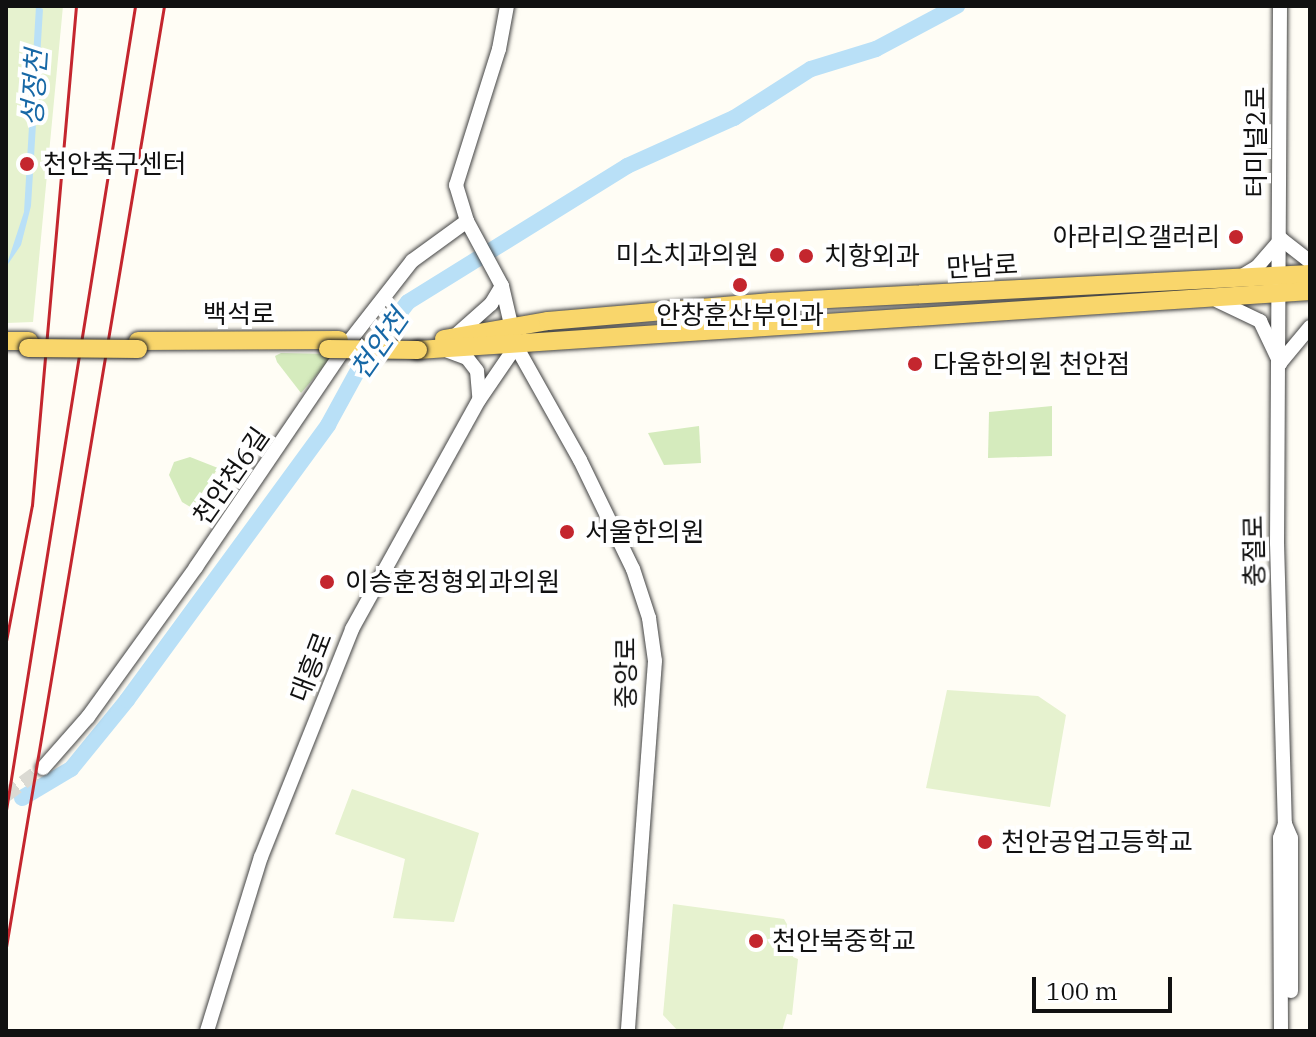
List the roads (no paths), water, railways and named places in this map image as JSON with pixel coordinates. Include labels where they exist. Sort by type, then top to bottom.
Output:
[{"type":"main road","name":"만남로","points":[[515,337],[592,338],[1281,285],[1310,274]]},
{"type":"main road","name":"만남로","points":[[515,337],[590,317],[771,302],[1205,290],[1228,280],[1310,291]]},
{"type":"main road","points":[[590,317],[579,329],[592,338]]},
{"type":"main road","points":[[434,344],[515,337]]},
{"type":"main road","points":[[6,341],[29,345]]},
{"type":"main road","name":"백석로","points":[[29,345],[434,344]]},
{"type":"main road","points":[[6,348],[29,345]]},
{"type":"street","points":[[469,227],[456,185],[499,49],[507,6]]},
{"type":"street","name":"터미널2로","points":[[1280,6],[1281,285]]},
{"type":"street","name":"중앙로","points":[[469,227],[502,286],[515,337],[633,569],[649,618],[655,661],[628,1031]]},
{"type":"street","name":"천안천6길","points":[[43,768],[88,717],[196,567],[348,343],[412,261],[469,227]]},
{"type":"street","points":[[1228,280],[1257,267],[1281,239],[1310,262]]},
{"type":"street","name":"충절로","points":[[1281,285],[1277,543],[1285,824],[1280,838],[1281,1031]]},
{"type":"street","points":[[434,344],[491,304],[502,286]]},
{"type":"street","points":[[1205,290],[1260,321],[1280,363],[1310,327]]},
{"type":"street","name":"대흥로","points":[[207,1031],[261,857],[352,629],[515,337]]},
{"type":"street","points":[[434,344],[457,353],[473,365],[480,381],[479,400]]},
{"type":"street","name":"충절로","points":[[1285,824],[1291,838],[1290,1031]]},
{"type":"water","name":"성정천","points":[[36,6],[43,9],[31,206],[21,245],[6,267],[24,212]]},
{"type":"waterway","name":"천안천","points":[[22,798],[71,769],[127,700],[328,425],[363,361],[408,302],[627,166],[734,118],[811,69],[876,49],[957,6]]},
{"type":"tunnel","points":[[6,795],[43,768]]},
{"type":"railway","points":[[6,641],[32,505],[76,6]]},
{"type":"railway","points":[[6,810],[135,6]]},
{"type":"railway","points":[[6,947],[164,6]]},
{"type":"place","name":"천안축구센터","points":[[27,164]]},
{"type":"place","name":"아라리오갤러리","points":[[1236,237]]},
{"type":"place","name":"미소치과의원","points":[[777,255]]},
{"type":"place","name":"치항외과","points":[[806,256]]},
{"type":"place","name":"안창훈산부인과","points":[[740,285]]},
{"type":"place","name":"다움한의원 천안점","points":[[915,364]]},
{"type":"place","name":"서울한의원","points":[[567,532]]},
{"type":"place","name":"이승훈정형외과의원","points":[[327,582]]},
{"type":"place","name":"천안공업고등학교","points":[[985,842]]},
{"type":"place","name":"천안북중학교","points":[[756,941]]}]
